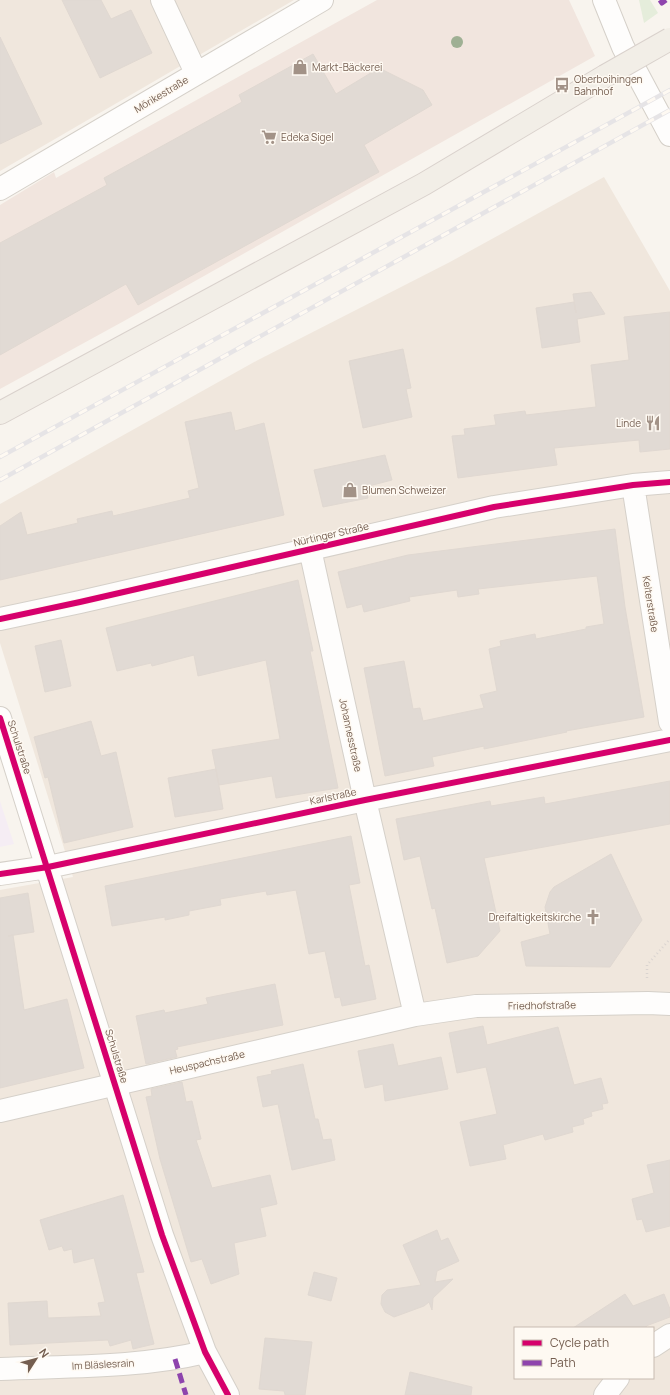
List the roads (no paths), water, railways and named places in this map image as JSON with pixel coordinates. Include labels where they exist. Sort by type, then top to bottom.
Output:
[{"type":"main road","points":[[0,413],[424,184],[670,39]]},
{"type":"street","points":[[162,0],[196,73]]},
{"type":"street","name":"Mörikestraße","points":[[0,189],[322,0]]},
{"type":"street","points":[[604,0],[623,47],[670,135]]},
{"type":"street","name":"Nürtinger Straße","points":[[0,619],[80,602],[494,506],[633,485],[670,482]]},
{"type":"street","name":"Kelterstraße","points":[[633,485],[670,722]]},
{"type":"street","name":"Johannesstraße","points":[[310,549],[365,800],[415,1015]]},
{"type":"street","name":"Schulstraße","points":[[0,718],[48,867],[162,1235],[205,1352],[228,1395]]},
{"type":"street","name":"Karlstraße","points":[[0,874],[48,867],[365,800],[670,740]]},
{"type":"street","name":"Friedhofstraße","points":[[415,1015],[476,1006],[648,1003],[670,1004]]},
{"type":"street","name":"Heuspachstraße","points":[[0,1111],[114,1083],[415,1015]]},
{"type":"street","points":[[654,1345],[670,1335]]},
{"type":"street","name":"Im Bläslesrain","points":[[0,1369],[104,1365],[175,1359],[205,1352]]},
{"type":"street","points":[[605,1395],[617,1379]]},
{"type":"railway","points":[[0,457],[670,90]]},
{"type":"railway","points":[[0,480],[670,110]]},
{"type":"place","name":"Markt-Bäckerei","points":[[300,67]]},
{"type":"place","name":"Oberboihingen Bahnhof","points":[[562,85]]},
{"type":"place","name":"Edeka Sigel","points":[[269,137]]},
{"type":"place","name":"Linde","points":[[653,423]]},
{"type":"place","name":"Blumen Schweizer","points":[[350,490]]},
{"type":"place","name":"Dreifaltigkeitskirche","points":[[593,917]]}]
